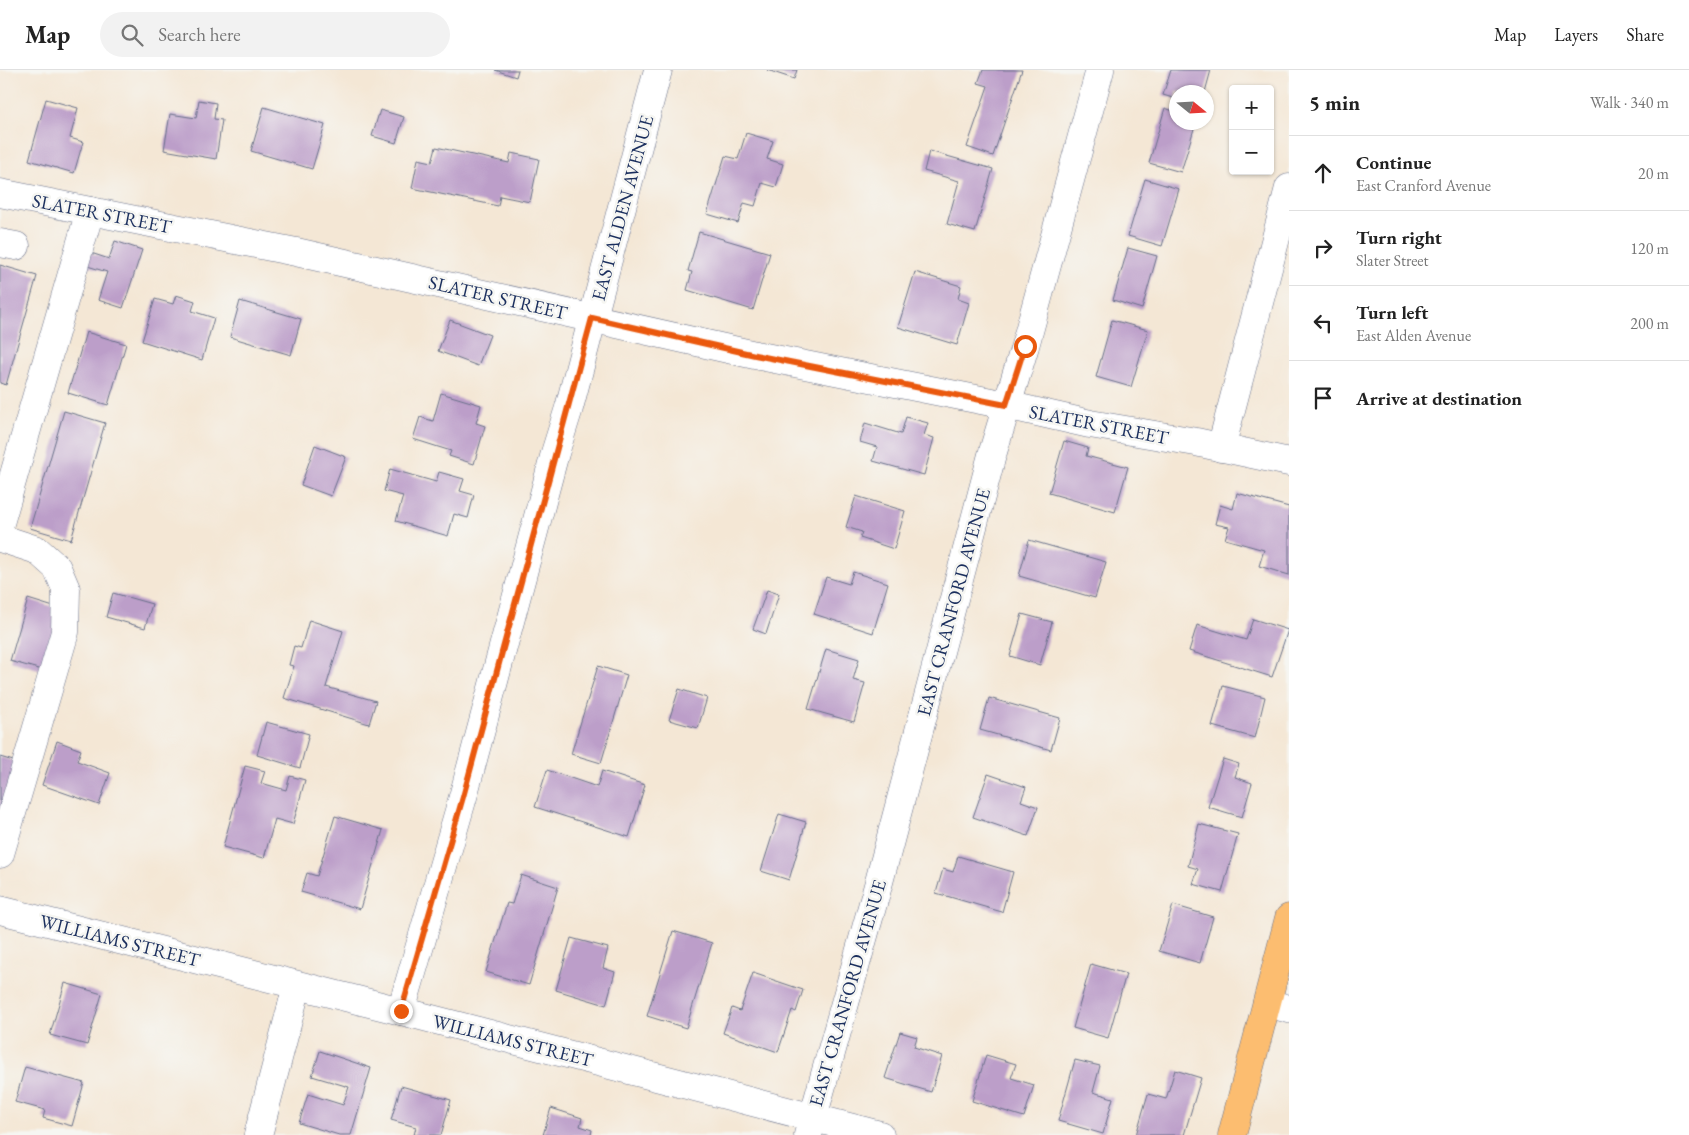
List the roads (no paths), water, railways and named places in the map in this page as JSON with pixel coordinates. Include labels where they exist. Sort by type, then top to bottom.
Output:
[{"type":"main road","points":[[1232,1135],[1278,1006],[1289,918]]},
{"type":"street","name":"EAST ALDEN AVENUE","points":[[401,1011],[463,797],[658,70]]},
{"type":"street","name":"EAST CRANFORD AVENUE","points":[[810,1126],[879,882],[1006,405],[1025,346],[1100,70]]},
{"type":"street","points":[[1221,448],[1289,188]]},
{"type":"street","name":"SLATER STREET","points":[[0,193],[296,252],[755,355],[1006,405],[1090,424],[1289,462]]},
{"type":"street","points":[[0,523],[90,211]]},
{"type":"street","points":[[0,538],[37,550],[57,568],[66,589],[65,632],[0,854]]},
{"type":"street","name":"WILLIAMS STREET","points":[[0,910],[401,1011],[810,1126],[880,1135]]},
{"type":"street","points":[[258,1135],[296,986]]}]
